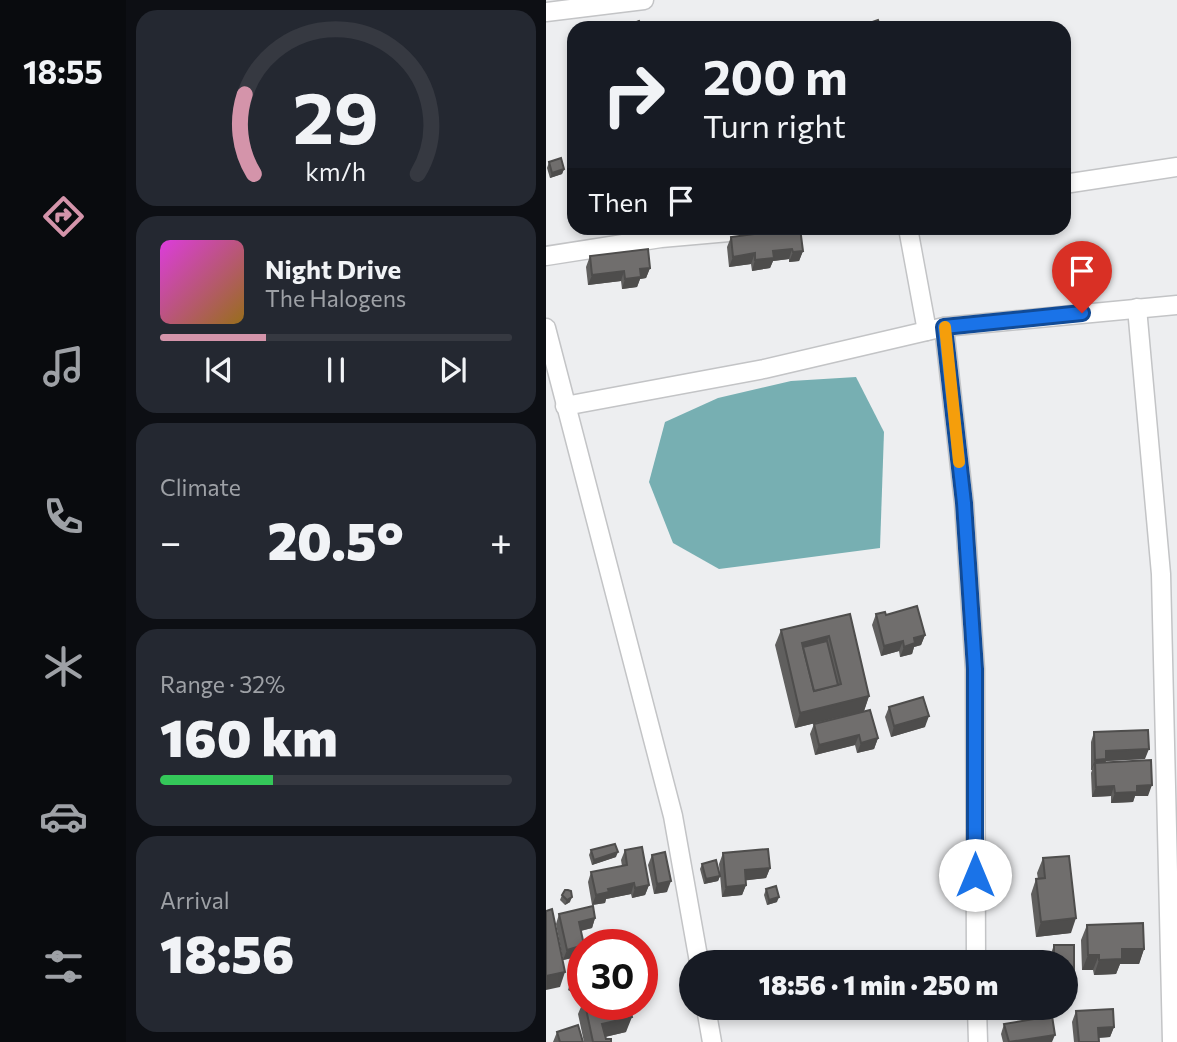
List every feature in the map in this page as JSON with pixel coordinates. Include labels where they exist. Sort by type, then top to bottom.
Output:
[{"type":"street","points":[[546,12],[644,0]]},
{"type":"street","points":[[1071,183],[1177,167]]},
{"type":"street","points":[[546,256],[695,235]]},
{"type":"street","points":[[910,235],[936,329],[964,503],[975,669],[976,950]]},
{"type":"street","points":[[565,406],[764,369],[936,329],[1177,304]]},
{"type":"street","points":[[1137,308],[1161,574],[1173,843],[1172,1042]]},
{"type":"street","points":[[546,328],[673,816],[697,950]]},
{"type":"street","points":[[708,1020],[712,1042]]},
{"type":"street","points":[[977,1020],[978,1042]]},
{"type":"water","points":[[856,377],[884,432],[880,548],[719,569],[673,543],[649,482],[665,422],[718,398],[791,381]]},
{"type":"building","points":[[561,158],[564,169],[552,173],[549,162]]},
{"type":"building","points":[[801,235],[803,251],[773,251],[774,258],[755,260],[755,253],[733,257],[731,237]]},
{"type":"building","points":[[648,249],[650,268],[640,269],[641,277],[625,279],[624,271],[592,275],[590,256]]},
{"type":"building","points":[[917,606],[925,635],[914,638],[915,643],[904,647],[903,641],[884,646],[876,614],[885,612],[886,615]]},
{"type":"building","points":[[850,614],[869,696],[800,713],[781,630]],"holes":[[[829,636],[841,684],[814,691],[802,643]]]},
{"type":"building","points":[[827,641],[838,685],[814,691],[803,647]]},
{"type":"building","points":[[923,697],[929,716],[894,726],[889,707]]},
{"type":"building","points":[[870,710],[878,738],[861,743],[859,735],[819,745],[814,724]]},
{"type":"building","points":[[1148,730],[1149,749],[1106,751],[1106,759],[1095,760],[1094,732]]},
{"type":"building","points":[[1151,760],[1152,785],[1137,786],[1137,792],[1115,793],[1114,786],[1096,787],[1095,763]]},
{"type":"building","points":[[615,844],[618,852],[594,860],[591,850]]},
{"type":"building","points":[[642,847],[649,885],[635,888],[634,883],[608,889],[609,892],[596,895],[591,872],[627,865],[625,850]]},
{"type":"building","points":[[768,849],[770,868],[745,870],[746,885],[726,887],[723,853]]},
{"type":"building","points":[[665,852],[671,881],[657,884],[652,855]]},
{"type":"building","points":[[1069,856],[1076,918],[1041,922],[1036,879],[1045,878],[1043,858]]},
{"type":"building","points":[[716,860],[720,876],[706,879],[702,864]]},
{"type":"building","points":[[776,886],[779,897],[769,900],[766,889]]},
{"type":"building","points":[[565,890],[571,891],[572,897],[567,900],[562,895]]},
{"type":"building","points":[[593,906],[595,918],[579,922],[581,929],[567,929],[567,950],[559,914]]},
{"type":"building","points":[[552,909],[565,972],[546,976],[546,911]]},
{"type":"building","points":[[1143,923],[1144,949],[1122,949],[1122,959],[1099,960],[1099,955],[1088,955],[1087,925]]},
{"type":"building","points":[[1054,945],[1074,945],[1074,950],[1054,950]]},
{"type":"building","points":[[1113,1009],[1114,1027],[1098,1028],[1099,1042],[1079,1042],[1078,1011]]},
{"type":"building","points":[[588,1020],[619,1020],[602,1024],[606,1039],[611,1039],[611,1042],[593,1042]]},
{"type":"building","points":[[1053,1020],[1055,1035],[1009,1042],[1004,1024]]},
{"type":"building","points":[[578,1025],[583,1042],[560,1042],[557,1032]]},
{"type":"slow traffic","points":[[945,327],[959,462]]},
{"type":"route","points":[[975,875],[975,669],[964,503],[944,327],[1082,313]]}]
